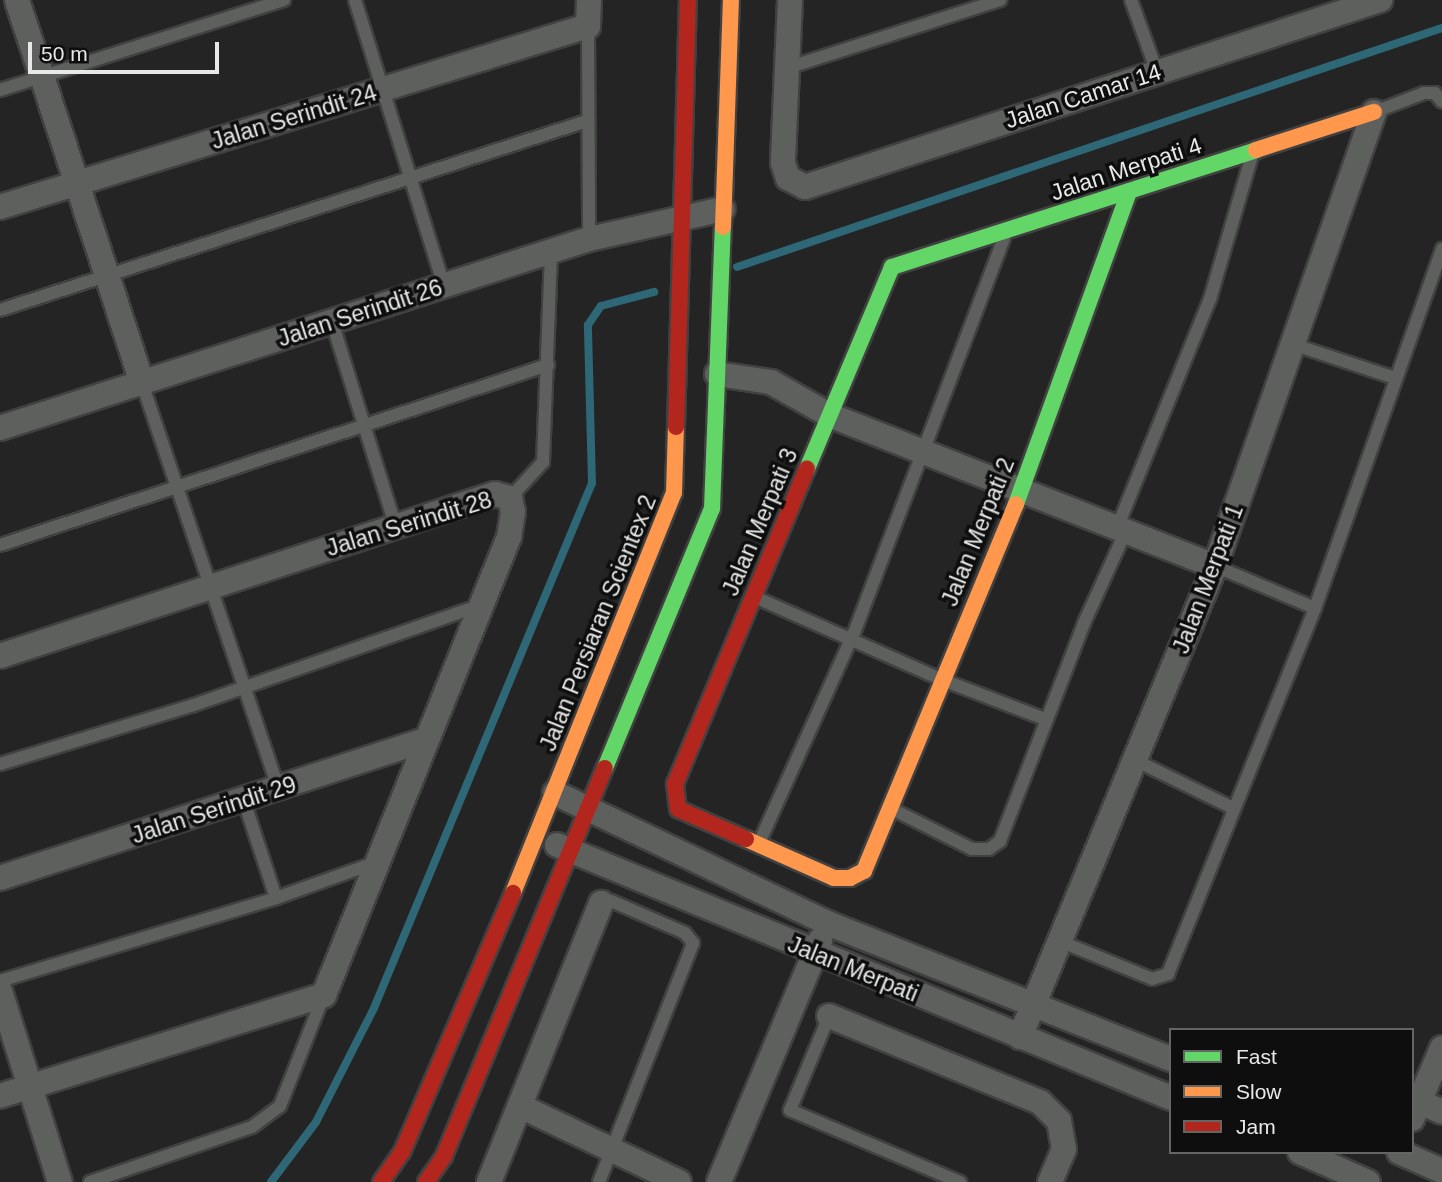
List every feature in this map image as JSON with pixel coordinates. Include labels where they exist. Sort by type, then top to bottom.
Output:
[{"type":"street","points":[[17,0],[142,383]]},
{"type":"street","points":[[588,26],[589,0]]},
{"type":"street","name":"Jalan Persiaran Scientex 2","points":[[381,1182],[402,1152],[537,837],[674,493],[688,0]]},
{"type":"street","points":[[426,1182],[444,1156],[568,849],[588,808],[712,509],[731,0]]},
{"type":"street","points":[[787,68],[790,0]]},
{"type":"street","name":"Jalan Camar 14","points":[[787,68],[783,163],[788,178],[805,187],[1380,0]]},
{"type":"street","name":"Jalan Serindit 24","points":[[0,207],[588,26]]},
{"type":"street","name":"Jalan Merpati 4","points":[[892,267],[1374,112]]},
{"type":"street","name":"Jalan Merpati 1","points":[[1020,1037],[1137,761],[1215,566],[1374,112]]},
{"type":"street","name":"Jalan Merpati 2","points":[[759,845],[834,878],[850,878],[863,871],[892,809],[1021,490],[1129,192]]},
{"type":"street","name":"Jalan Serindit 26","points":[[0,428],[589,239],[723,209]]},
{"type":"street","name":"Jalan Merpati 3","points":[[759,845],[678,809],[674,797],[675,784],[892,267]]},
{"type":"street","points":[[717,374],[771,382],[829,415],[1215,566]]},
{"type":"street","name":"Jalan Serindit 28","points":[[0,656],[495,495],[510,498],[512,528],[324,995]]},
{"type":"street","name":"Jalan Serindit 29","points":[[0,878],[279,790],[428,739]]},
{"type":"street","name":"Jalan Merpati","points":[[555,793],[827,923],[1169,1058]]},
{"type":"street","name":"Jalan Merpati","points":[[537,837],[814,954],[1169,1097]]},
{"type":"street","points":[[489,1182],[601,904]]},
{"type":"street","points":[[719,1182],[827,923]]},
{"type":"street","points":[[0,991],[60,1182]]},
{"type":"street","points":[[0,1096],[324,995]]},
{"type":"street","points":[[829,1016],[1040,1102],[1059,1121],[1064,1149],[1050,1182]]},
{"type":"street","points":[[1425,1111],[1442,1048]]},
{"type":"street","points":[[520,1106],[611,1153],[680,1182]]},
{"type":"street","points":[[1305,1154],[1368,1182]]},
{"type":"street","points":[[1404,1154],[1442,1171]]},
{"type":"lane","points":[[0,90],[284,0]]},
{"type":"lane","points":[[355,0],[444,285]]},
{"type":"lane","points":[[787,68],[1000,0]]},
{"type":"lane","points":[[1131,0],[1157,72]]},
{"type":"lane","points":[[588,26],[589,239]]},
{"type":"lane","points":[[1374,112],[1424,93],[1435,93],[1442,102]]},
{"type":"lane","points":[[0,310],[587,121]]},
{"type":"lane","points":[[892,809],[972,849],[989,849],[1000,841],[1045,719],[1122,530],[1210,299],[1254,151]]},
{"type":"lane","points":[[759,845],[851,639],[1007,231]]},
{"type":"lane","points":[[1062,942],[1162,979],[1315,608],[1442,249]]},
{"type":"lane","points":[[510,498],[543,462],[551,252]]},
{"type":"lane","points":[[332,322],[396,527]]},
{"type":"lane","points":[[1292,344],[1395,378]]},
{"type":"lane","points":[[0,545],[548,365]]},
{"type":"lane","points":[[142,383],[279,790]]},
{"type":"lane","points":[[1215,566],[1315,608]]},
{"type":"lane","points":[[753,597],[943,680],[1045,719]]},
{"type":"lane","points":[[0,764],[244,688],[482,605]]},
{"type":"lane","points":[[1137,761],[1231,807]]},
{"type":"lane","points":[[244,801],[276,898]]},
{"type":"lane","points":[[0,981],[276,898],[377,862]]},
{"type":"lane","points":[[598,1182],[693,943],[685,933],[623,906],[611,901],[601,904]]},
{"type":"lane","points":[[90,1182],[252,1127],[280,1106],[324,995]]},
{"type":"lane","points":[[829,1016],[790,1110],[960,1182]]},
{"type":"waterway","points":[[737,267],[1442,28]]},
{"type":"waterway","points":[[271,1182],[316,1122],[374,1008],[592,483],[588,325],[601,306],[654,292]]},
{"type":"traffic: fast","points":[[807,469],[892,267],[1256,150]]},
{"type":"traffic: fast","points":[[1016,504],[1129,192]]},
{"type":"traffic: fast","points":[[605,768],[712,509],[723,227]]},
{"type":"traffic: slow","points":[[723,227],[731,0]]},
{"type":"traffic: slow","points":[[1256,150],[1374,112]]},
{"type":"traffic: slow","points":[[513,893],[674,493],[676,427]]},
{"type":"traffic: slow","points":[[746,839],[834,878],[850,878],[864,871],[1016,504]]},
{"type":"traffic: jam","points":[[676,427],[688,0]]},
{"type":"traffic: jam","points":[[746,839],[678,809],[675,784],[807,469]]},
{"type":"traffic: jam","points":[[426,1182],[444,1156],[605,768]]},
{"type":"traffic: jam","points":[[381,1182],[402,1152],[513,893]]}]
